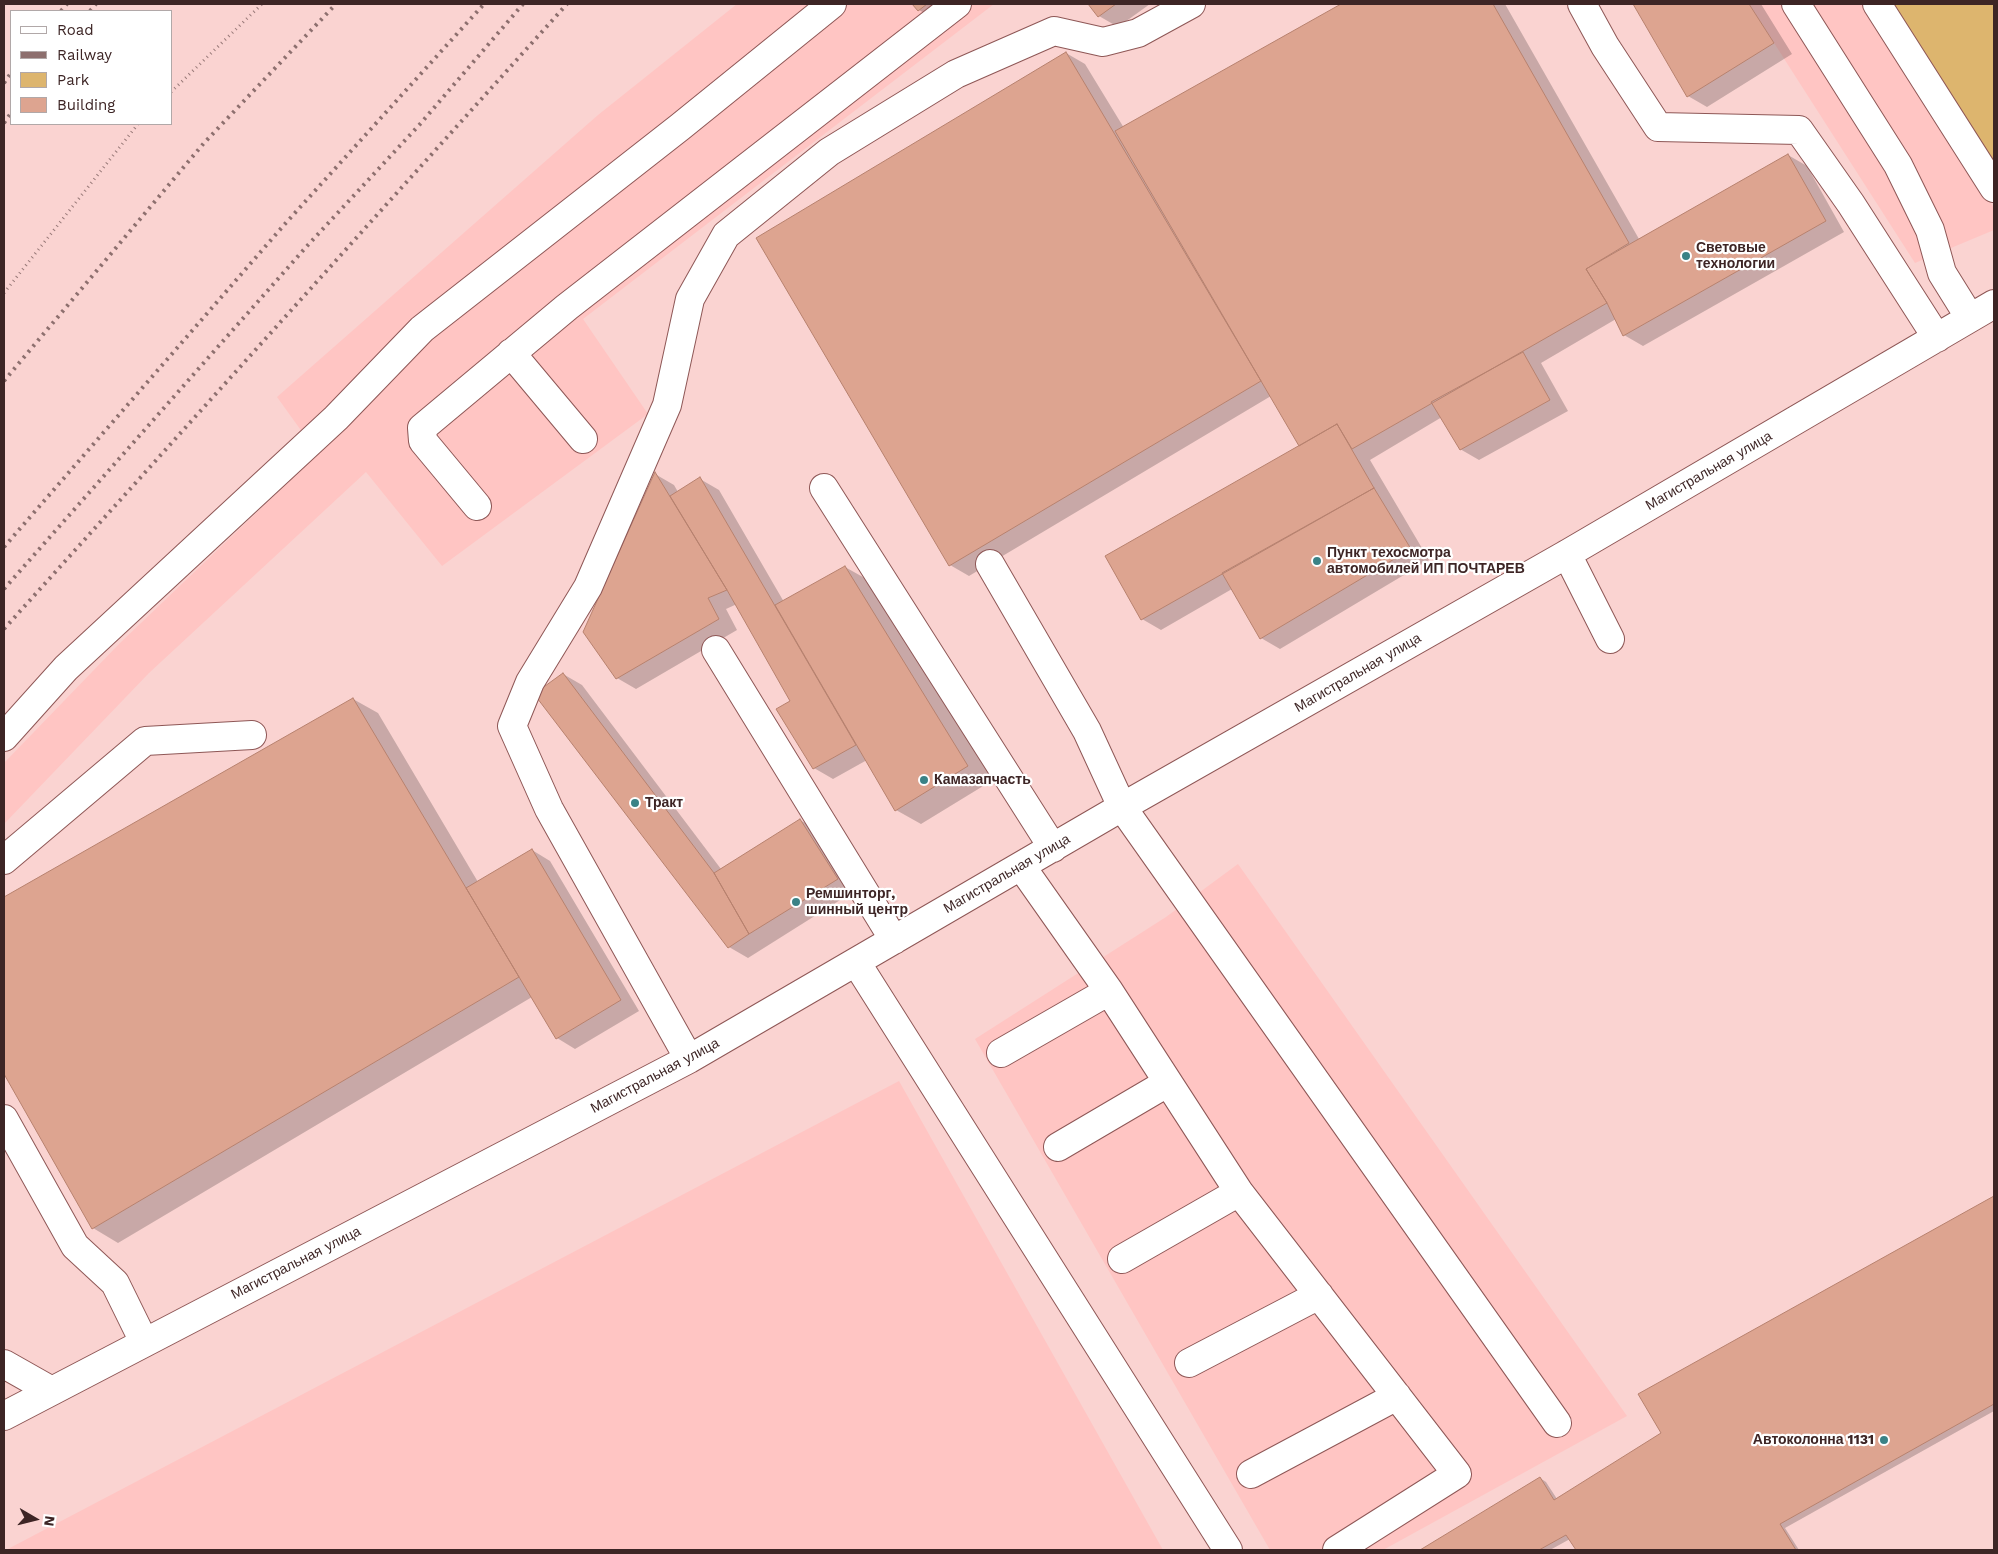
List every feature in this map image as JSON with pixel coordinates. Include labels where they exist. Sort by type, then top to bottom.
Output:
[{"type":"street","points":[[4,737],[66,668],[336,418],[422,329],[680,127],[832,4]]},
{"type":"street","points":[[478,506],[423,441],[422,428],[511,353],[957,4]]},
{"type":"street","points":[[689,1059],[549,809],[512,726],[530,682],[588,587],[667,405],[690,299],[726,235],[829,152],[956,74],[1054,31],[1103,42],[1138,34],[1191,4]]},
{"type":"street","points":[[1582,4],[1606,46],[1658,127],[1799,130],[1851,204],[1936,338]]},
{"type":"street","points":[[1796,4],[1898,165],[1930,230],[1942,273],[1970,318]]},
{"type":"street","points":[[1877,4],[1994,188]]},
{"type":"street","name":"Магистральная улица","points":[[4,1416],[50,1390],[689,1059],[1122,807],[1566,554],[1994,304]]},
{"type":"street","points":[[511,353],[583,439]]},
{"type":"street","points":[[824,488],[1053,848]]},
{"type":"street","points":[[1566,554],[1610,639]]},
{"type":"street","points":[[990,564],[1087,731],[1122,807],[1557,1423]]},
{"type":"street","points":[[716,650],[894,940]]},
{"type":"street","points":[[4,860],[145,741],[252,735]]},
{"type":"street","points":[[1021,866],[1109,991],[1167,1083],[1240,1192],[1457,1474],[1337,1550]]},
{"type":"street","points":[[856,962],[1228,1550]]},
{"type":"street","points":[[1001,1053],[1109,991]]},
{"type":"street","points":[[1058,1147],[1167,1083]]},
{"type":"street","points":[[4,1119],[75,1246],[115,1283],[144,1342]]},
{"type":"street","points":[[1122,1260],[1240,1192]]},
{"type":"street","points":[[1189,1363],[1319,1295]]},
{"type":"street","points":[[4,1364],[50,1390]]},
{"type":"street","points":[[1251,1474],[1397,1396]]},
{"type":"path","points":[[172,91],[262,4]]},
{"type":"path","points":[[4,293],[137,125]]},
{"type":"shaded area","points":[[737,4],[994,4],[583,319],[648,414],[442,566],[366,472],[149,673],[4,824],[4,763],[120,643],[318,454],[277,397],[598,115]]},
{"type":"shaded area","points":[[1749,4],[1863,4],[1994,208],[1994,230],[1915,263]]},
{"type":"shaded area","points":[[1238,864],[1627,1416],[1383,1550],[1270,1550],[975,1039],[1166,917]]},
{"type":"shaded area","points":[[899,1081],[1163,1550],[6,1550]]},
{"type":"green space","points":[[1892,4],[1994,4],[1994,164]]},
{"type":"building","points":[[912,4],[927,4],[918,11]]},
{"type":"building","points":[[1088,4],[1116,4],[1098,17]]},
{"type":"building","points":[[1341,4],[1493,4],[1629,243],[1586,269],[1607,303],[1352,449],[1337,424],[1299,446],[1115,131]]},
{"type":"building","points":[[1633,4],[1749,4],[1774,43],[1687,97]]},
{"type":"building","points":[[1066,52],[1261,381],[949,566],[756,238]]},
{"type":"building","name":"Световые технологии","points":[[1788,154],[1826,221],[1623,336],[1607,303],[1586,269]]},
{"type":"building","points":[[1523,352],[1550,400],[1460,450],[1431,402]]},
{"type":"building","points":[[1337,424],[1374,488],[1141,620],[1105,556]]},
{"type":"building","points":[[655,472],[727,590],[708,598],[719,619],[616,679],[583,632]]},
{"type":"building","points":[[700,477],[856,745],[813,769],[776,709],[790,701],[727,590],[670,496]]},
{"type":"building","name":"Пункт техосмотра автомобилей ИП ПОЧТАРЕВ","points":[[1374,488],[1411,549],[1260,639],[1222,573]]},
{"type":"building","points":[[845,566],[968,766],[895,811],[775,605]]},
{"type":"building","points":[[563,673],[714,873],[749,934],[728,948],[534,694]]},
{"type":"building","points":[[353,698],[519,977],[92,1229],[4,1074],[4,897]]},
{"type":"building","points":[[800,819],[838,879],[749,934],[714,873]]},
{"type":"building","points":[[532,849],[621,1000],[556,1039],[466,888]]},
{"type":"building","points":[[1994,1196],[1994,1404],[1780,1524],[1796,1550],[1576,1550],[1566,1535],[1539,1550],[1420,1550],[1540,1477],[1554,1500],[1661,1433],[1638,1394]]},
{"type":"railway","points":[[62,10],[67,4]]},
{"type":"railway","points":[[91,10],[96,4]]},
{"type":"railway","points":[[4,381],[204,143],[336,4]]},
{"type":"railway","points":[[4,547],[284,225],[484,4]]},
{"type":"railway","points":[[4,589],[307,246],[421,123],[523,4]]},
{"type":"railway","points":[[4,629],[567,4]]},
{"type":"railway","points":[[4,83],[10,74]]},
{"type":"railway","points":[[4,123],[10,114]]},
{"type":"place","name":"Световые технологии","points":[[1686,256]]},
{"type":"place","name":"Пункт техосмотра автомобилей ИП ПОЧТАРЕВ","points":[[1317,561]]},
{"type":"place","name":"Камазапчасть","points":[[924,780]]},
{"type":"place","name":"Тракт","points":[[635,803]]},
{"type":"place","name":"Ремшинторг, шинный центр","points":[[796,902]]},
{"type":"place","name":"Автоколонна 1131","points":[[1884,1440]]}]
